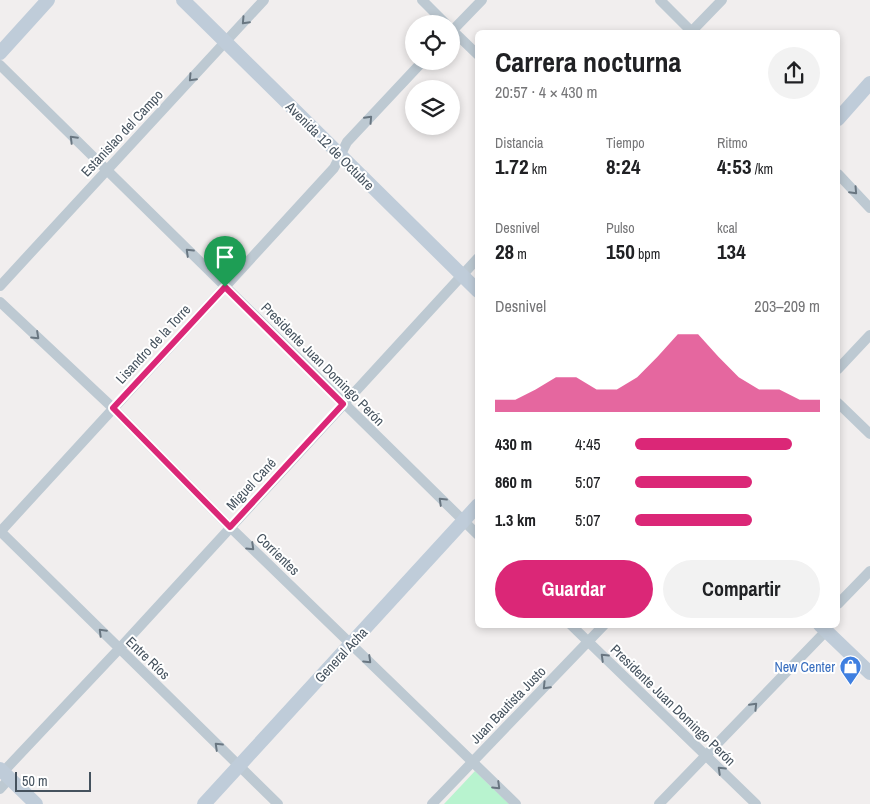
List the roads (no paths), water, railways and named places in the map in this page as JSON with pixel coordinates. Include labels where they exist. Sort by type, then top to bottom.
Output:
[{"type":"street","points":[[1,48],[48,0]]},
{"type":"street","name":"Avenida 12 de Octubre","points":[[182,0],[475,288]]},
{"type":"street","name":"Estanislao del Campo","points":[[0,286],[264,0]]},
{"type":"street","points":[[422,0],[436,15]]},
{"type":"street","points":[[460,20],[482,0]]},
{"type":"street","points":[[660,0],[690,30]]},
{"type":"street","points":[[694,30],[722,0]]},
{"type":"street","points":[[460,38],[475,52]]},
{"type":"street","name":"Presidente Juan Domingo Perón","points":[[0,65],[475,532]]},
{"type":"street","name":"Lisandro de la Torre","points":[[0,532],[334,168],[347,142],[415,70]]},
{"type":"street","points":[[840,117],[870,84]]},
{"type":"street","points":[[840,176],[870,208]]},
{"type":"street","name":"Miguel Cané","points":[[3,777],[475,261]]},
{"type":"street","name":"Corrientes","points":[[0,302],[113,408],[230,527],[516,804]]},
{"type":"street","points":[[840,367],[870,335]]},
{"type":"street","points":[[840,405],[870,434]]},
{"type":"street","name":"General Acha","points":[[204,804],[475,508]]},
{"type":"street","name":"Entre Ríos","points":[[0,532],[278,804]]},
{"type":"street","points":[[840,602],[870,571]]},
{"type":"street","name":"Presidente Juan Domingo Perón","points":[[574,628],[756,804]]},
{"type":"street","name":"Juan Bautista Justo","points":[[432,804],[601,628]]},
{"type":"street","points":[[659,804],[706,756],[823,628],[870,673]]},
{"type":"street","points":[[3,777],[36,804]]},
{"type":"place","name":"New Center","points":[[851,686]]}]
